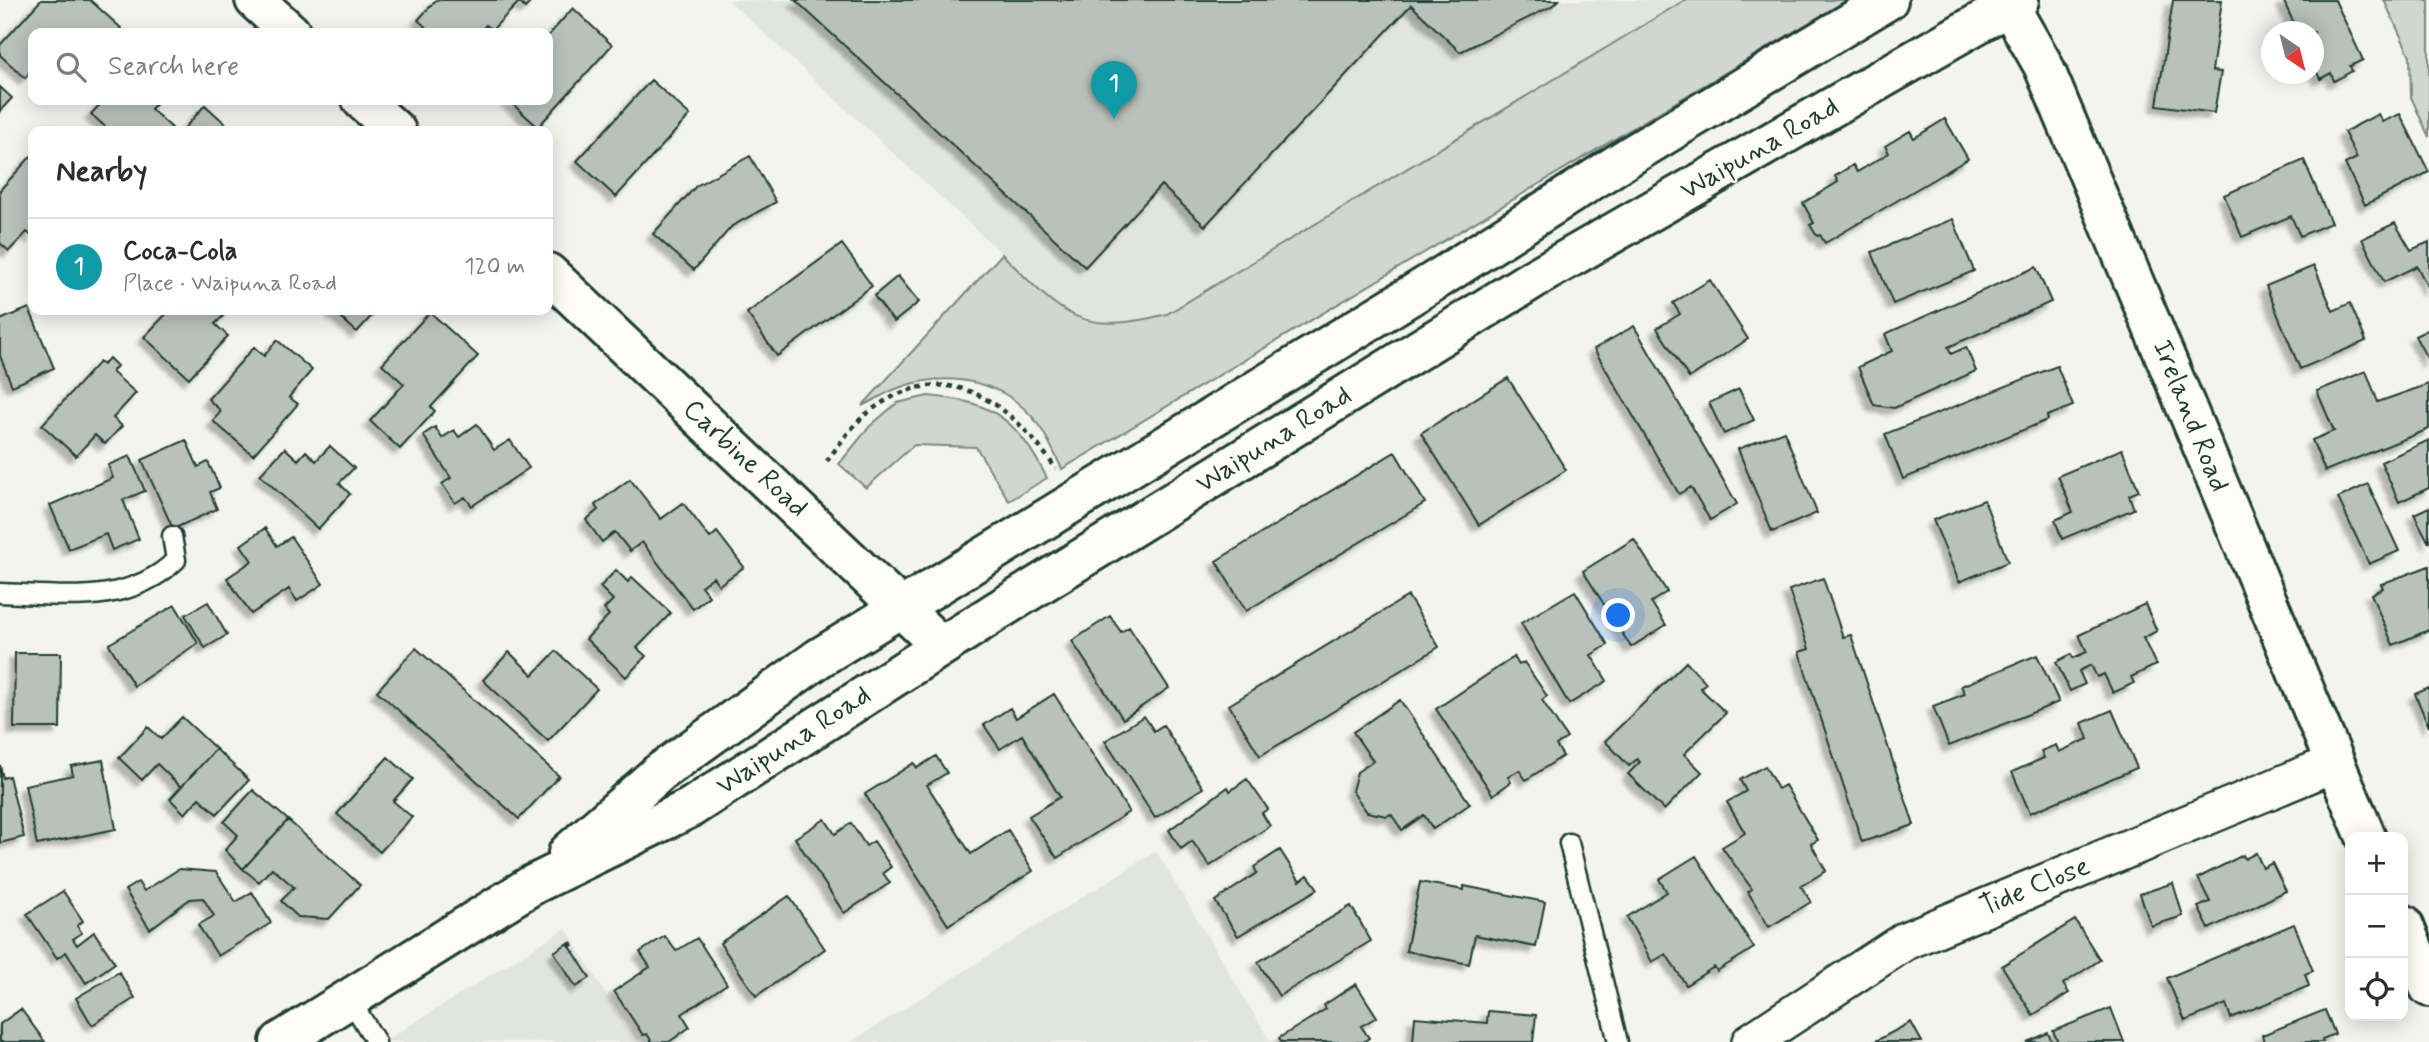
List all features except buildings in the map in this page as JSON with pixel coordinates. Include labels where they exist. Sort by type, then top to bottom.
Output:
[{"type":"main road","points":[[256,0],[286,28]]},
{"type":"main road","name":"Waipuna Road","points":[[532,884],[659,773],[819,658],[1441,277],[1633,154],[1888,0]]},
{"type":"main road","name":"Waipuna Road","points":[[280,1042],[532,884],[690,808],[941,646],[1464,321],[2012,2]]},
{"type":"main road","name":"Ireland Road","points":[[2012,2],[2043,65],[2364,832]]},
{"type":"main road","points":[[367,105],[391,126]]},
{"type":"main road","points":[[1441,277],[1464,321]]},
{"type":"main road","name":"Carbine Road","points":[[553,278],[941,646]]},
{"type":"main road","points":[[2408,936],[2429,987]]},
{"type":"street","name":"Tide Close","points":[[1751,1042],[1905,941],[2335,764]]},
{"type":"lane","points":[[0,593],[105,595],[130,589],[163,573],[176,560],[172,537]]},
{"type":"lane","points":[[1569,844],[1618,1042]]},
{"type":"lane","points":[[351,999],[376,1042]]},
{"type":"path","points":[[827,461],[863,416],[899,393],[933,386],[965,390],[996,403],[1032,435],[1060,475]]},
{"type":"path","points":[[570,942],[574,952]]},
{"type":"shaded area","points":[[728,0],[1685,0],[1196,298],[1167,314],[1106,325],[1078,319],[1055,307],[1002,254]]},
{"type":"shaded area","points":[[1685,0],[1847,0],[1062,469],[1043,432],[1027,411],[1012,399],[978,383],[959,380],[920,382],[896,389],[862,406],[1002,254],[1041,292],[1074,315],[1092,321],[1112,323],[1167,314]]},
{"type":"shaded area","points":[[2384,0],[2429,0],[2429,137],[2411,97],[2410,56]]},
{"type":"shaded area","points":[[928,396],[970,403],[1001,417],[1025,441],[1047,478],[1009,501],[976,447],[914,445],[866,488],[839,464],[870,426],[897,403]]},
{"type":"shaded area","points":[[1156,851],[1271,1042],[851,1042]]},
{"type":"shaded area","points":[[566,928],[635,1042],[383,1042]]},
{"type":"place","name":"Coca-Cola","points":[[1114,119]]}]
